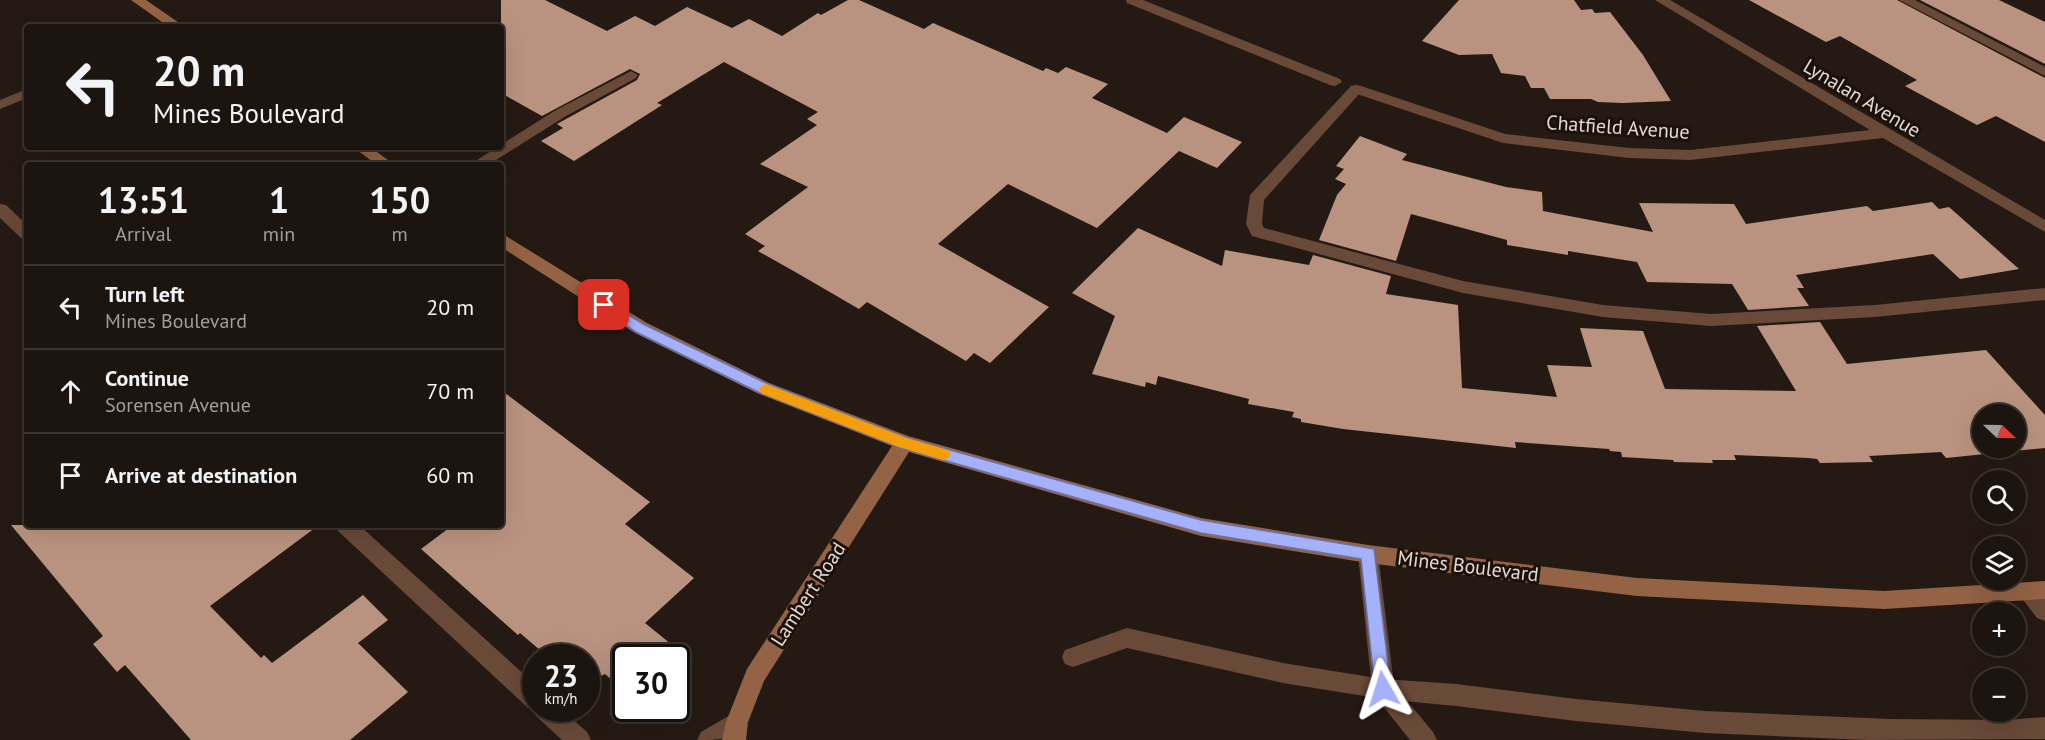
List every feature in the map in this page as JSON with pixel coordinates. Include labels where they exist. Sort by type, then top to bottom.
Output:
[{"type":"street","points":[[137,0],[173,24]]},
{"type":"street","points":[[1132,0],[1335,82]]},
{"type":"street","name":"Lynalan Avenue","points":[[1661,0],[2045,227]]},
{"type":"street","points":[[1905,0],[2045,72]]},
{"type":"street","points":[[504,149],[631,75]]},
{"type":"street","name":"Chatfield Avenue","points":[[1883,133],[1690,155],[1577,148],[1503,138],[1356,89],[1256,199],[1254,224],[1258,232],[1463,286],[1603,311],[1711,320],[1875,311],[2045,294]]},
{"type":"street","points":[[0,105],[24,94]]},
{"type":"street","points":[[364,150],[382,162]]},
{"type":"street","points":[[482,162],[502,150]]},
{"type":"street","points":[[0,209],[24,231]]},
{"type":"street","name":"Mines Boulevard","points":[[504,241],[641,328],[763,388],[904,443],[1201,526],[1368,554],[1637,587],[1884,600],[2036,591]]},
{"type":"street","name":"Lambert Road","points":[[709,740],[736,731],[755,676],[904,443]]},
{"type":"street","points":[[348,528],[522,687]]},
{"type":"street","points":[[1368,554],[1383,689],[1425,740]]},
{"type":"street","points":[[2036,591],[2045,611]]},
{"type":"street","points":[[1072,657],[1127,638],[1283,673],[1383,689],[1705,722],[1891,730],[2007,731],[2045,728]]},
{"type":"street","points":[[559,722],[579,740]]},
{"type":"building","points":[[501,0],[545,0],[607,31],[635,16],[655,26],[687,7],[732,28],[749,19],[782,36],[818,13],[821,15],[848,0],[859,0],[924,29],[933,23],[1043,71],[1046,68],[1058,73],[1066,67],[1108,84],[1092,98],[1167,133],[1184,117],[1242,142],[1217,168],[1179,151],[1097,228],[1008,184],[938,244],[1049,307],[990,363],[974,353],[966,361],[867,302],[859,309],[758,251],[765,246],[745,234],[808,187],[760,164],[817,125],[807,119],[818,112],[724,62],[657,103],[662,105],[574,161],[541,141],[563,128],[557,124],[637,80],[640,74],[630,69],[542,116],[504,95],[504,24],[501,24]]},
{"type":"building","points":[[1459,0],[1574,0],[1581,10],[1592,9],[1595,13],[1610,12],[1643,55],[1671,101],[1623,103],[1598,102],[1591,99],[1550,99],[1544,88],[1531,88],[1525,76],[1501,73],[1492,54],[1459,55],[1422,41]]},
{"type":"building","points":[[1749,0],[1897,0],[2045,78],[2045,142],[1996,116],[1977,125],[1905,86],[1917,80],[1840,36],[1826,42]]},
{"type":"building","points":[[1920,0],[1999,0],[2045,22],[2045,64]]},
{"type":"building","points":[[1360,136],[1407,154],[1402,160],[1506,187],[1542,192],[1543,211],[1653,232],[1639,203],[1734,204],[1746,224],[1867,206],[1873,211],[1932,202],[1939,209],[1949,207],[2019,269],[1960,279],[1933,254],[1796,275],[1804,288],[1797,288],[1809,306],[1748,310],[1732,284],[1647,282],[1637,262],[1568,251],[1568,255],[1507,245],[1507,240],[1411,214],[1396,261],[1319,240],[1337,195],[1346,184],[1335,179],[1344,169],[1336,166]]},
{"type":"building","points":[[1138,228],[1222,266],[1225,250],[1309,265],[1313,255],[1391,276],[1386,294],[1458,305],[1462,388],[1557,397],[1547,365],[1592,367],[1580,328],[1643,331],[1665,389],[1796,391],[1757,326],[1820,322],[1847,364],[1986,350],[2045,415],[2045,448],[2026,450],[2026,404],[1972,404],[1972,455],[1946,458],[1941,452],[1869,456],[1873,462],[1820,463],[1817,459],[1808,458],[1734,455],[1736,460],[1712,460],[1713,463],[1674,462],[1673,460],[1622,457],[1621,452],[1609,449],[1515,442],[1516,448],[1343,429],[1301,422],[1301,419],[1292,417],[1294,412],[1248,404],[1249,399],[1158,376],[1156,385],[1146,382],[1145,387],[1092,374],[1115,316],[1072,293]]},
{"type":"building","points":[[504,392],[650,502],[625,524],[694,578],[645,623],[671,644],[612,644],[612,680],[605,674],[600,676],[600,644],[533,644],[520,633],[518,635],[421,549],[449,528],[504,528]]},
{"type":"building","points":[[11,525],[24,525],[24,528],[315,528],[210,606],[261,658],[264,655],[272,663],[363,595],[388,620],[358,643],[408,692],[350,740],[191,740],[125,665],[117,672],[93,644],[103,636]]},
{"type":"slow traffic","points":[[766,389],[904,443],[943,454]]},
{"type":"route","points":[[604,305],[641,328],[763,388],[904,443],[1201,526],[1368,554],[1383,689]]}]
